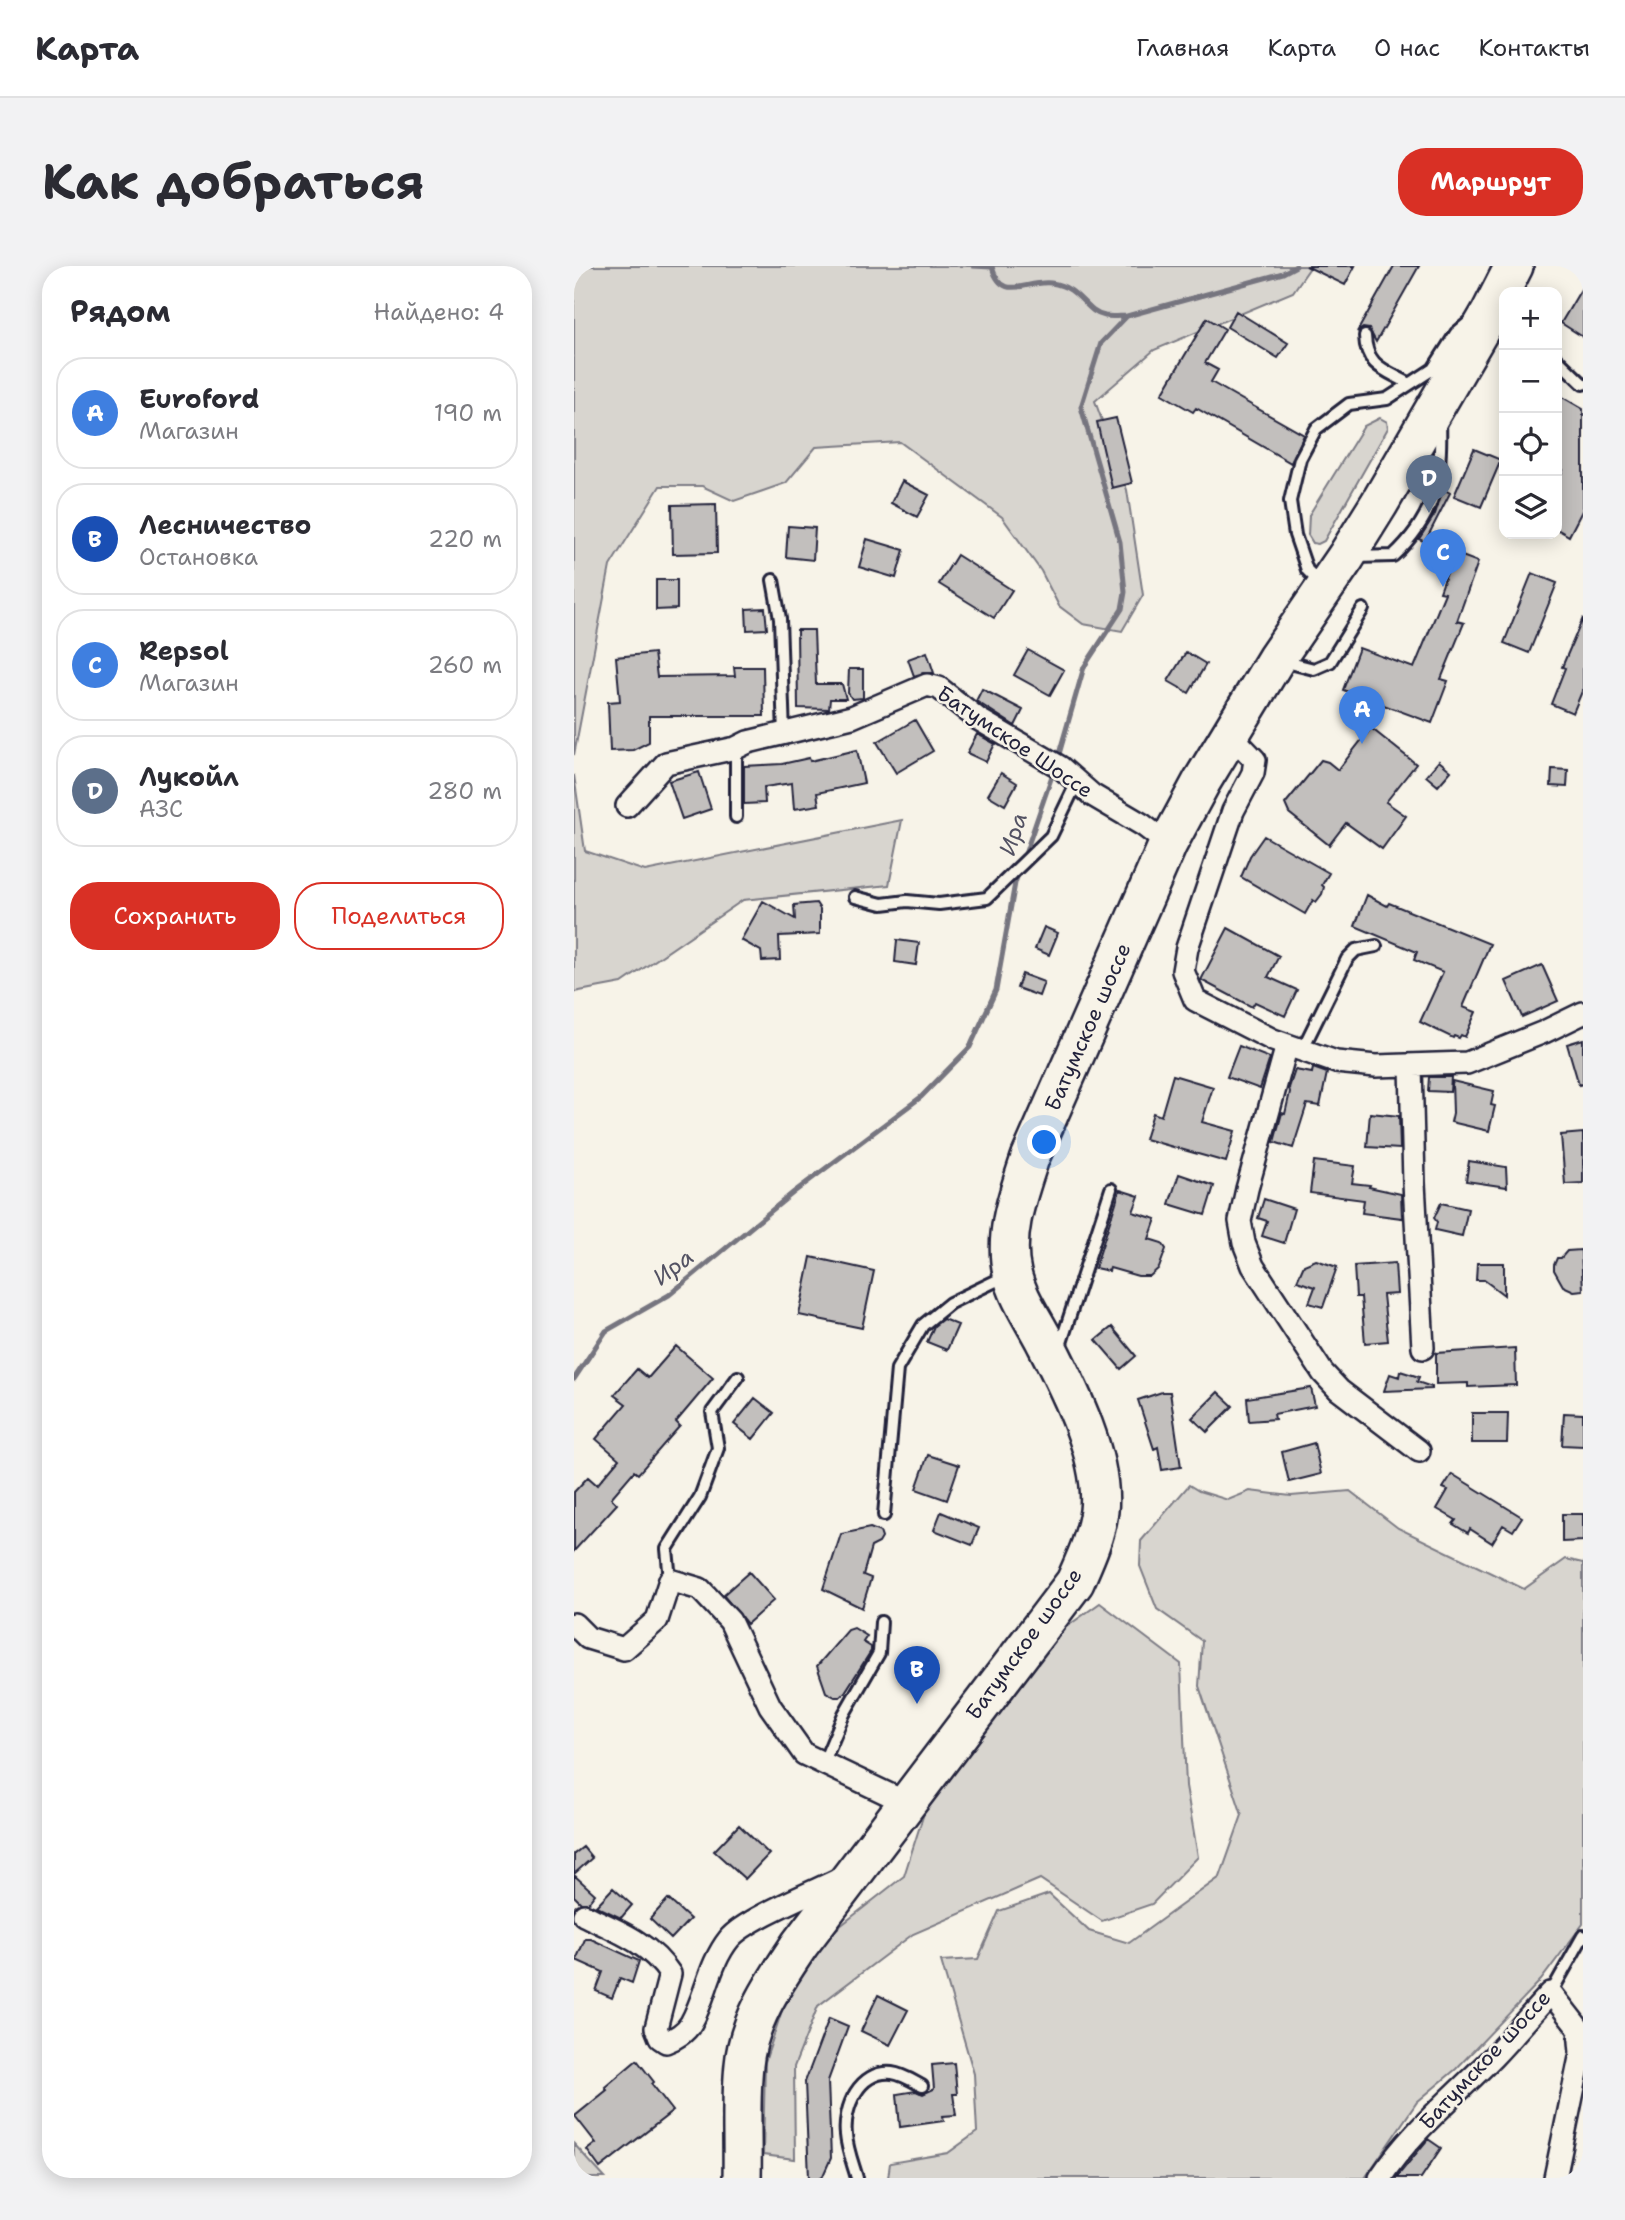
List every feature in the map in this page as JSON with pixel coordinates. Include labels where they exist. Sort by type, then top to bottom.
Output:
[{"type":"highway","name":"Батумское шоссе","points":[[742,2178],[744,2063],[757,2019],[773,1984],[800,1944],[1075,1581],[1090,1547],[1099,1510],[1096,1472],[1086,1426],[1012,1273],[1010,1231],[1014,1206],[1030,1158],[1168,844],[1276,659],[1346,557],[1424,395],[1494,312],[1514,266]]},
{"type":"street","name":"Батумское Шоссе","points":[[627,806],[666,763],[736,748],[748,742],[852,717],[927,685],[939,688],[978,719],[1060,767],[1092,795],[1143,825],[1168,844]]},
{"type":"street","points":[[1230,734],[1255,760],[1253,773],[1233,811],[1215,870],[1193,927],[1183,971],[1195,1000],[1294,1048],[1336,1062],[1376,1066],[1467,1063],[1583,1013]]},
{"type":"street","points":[[1294,1048],[1247,1189],[1240,1221],[1244,1243],[1253,1266],[1323,1373],[1339,1390],[1419,1451]]},
{"type":"street","points":[[1411,1066],[1423,1348]]},
{"type":"street","points":[[574,1624],[588,1638],[624,1649],[657,1620],[670,1580],[700,1589],[730,1620],[770,1706],[804,1754],[906,1803]]},
{"type":"street","points":[[584,1915],[640,1942],[659,1958],[670,1974],[656,2028],[660,2038],[666,2042],[674,2040],[690,2025],[704,1986],[729,1938],[747,1923],[854,1872]]},
{"type":"street","points":[[1550,1993],[1579,2029],[1581,2053],[1555,2178]]},
{"type":"street","name":"Батумское шоссе","points":[[1380,2178],[1396,2153],[1492,2057],[1550,1993]]},
{"type":"lane","points":[[1365,336],[1365,350],[1371,362],[1424,395]]},
{"type":"lane","points":[[1562,364],[1583,384]]},
{"type":"lane","points":[[1325,587],[1307,570],[1295,535],[1290,501],[1300,459],[1316,429],[1349,404],[1424,395]]},
{"type":"lane","points":[[773,580],[780,619],[784,735]]},
{"type":"lane","points":[[1276,659],[1314,669],[1330,662],[1363,609]]},
{"type":"lane","points":[[736,748],[736,817]]},
{"type":"lane","points":[[855,897],[882,904],[907,901],[939,904],[987,898],[1051,836],[1077,782]]},
{"type":"lane","points":[[1294,1048],[1348,959],[1356,950],[1376,946]]},
{"type":"lane","points":[[1055,1361],[1111,1189]]},
{"type":"lane","points":[[884,1515],[897,1369],[923,1325],[950,1303],[1012,1273]]},
{"type":"lane","points":[[670,1580],[667,1549],[700,1497],[718,1448],[712,1412],[738,1377]]},
{"type":"lane","points":[[823,1764],[844,1714],[879,1653],[881,1622]]},
{"type":"lane","name":"Батумское шоссе","points":[[1550,1993],[1583,1936]]},
{"type":"lane","points":[[857,2178],[846,2136],[847,2112],[856,2090],[873,2076],[891,2073],[922,2086]]},
{"type":"shaded area","points":[[574,266],[1311,266],[1293,292],[1154,350],[1095,401],[1127,490],[1143,595],[1122,631],[1083,624],[1059,606],[1041,571],[1002,517],[900,442],[816,447],[786,483],[734,501],[702,486],[660,486],[610,566],[574,755]]},
{"type":"shaded area","points":[[1380,418],[1387,422],[1388,428],[1324,541],[1313,543],[1308,535],[1309,515],[1364,426]]},
{"type":"shaded area","points":[[574,775],[585,851],[645,871],[902,820],[889,885],[743,900],[622,983],[574,992]]},
{"type":"shaded area","points":[[1189,1485],[1228,1500],[1250,1491],[1291,1496],[1350,1491],[1398,1528],[1524,1589],[1566,1559],[1583,1563],[1583,1924],[1541,1980],[1456,2069],[1417,2102],[1365,2178],[888,2178],[890,2163],[948,2153],[977,2132],[974,2074],[941,1961],[978,1959],[999,1911],[1049,1894],[1089,1931],[1129,1943],[1220,1877],[1242,1815],[1199,1686],[1202,1641],[1157,1609],[1140,1566],[1141,1541]]},
{"type":"shaded area","points":[[1100,1603],[1181,1664],[1186,1786],[1198,1857],[1152,1904],[1102,1921],[1040,1879],[913,1934],[818,2006],[794,2067],[795,2159],[763,2155],[765,2062],[786,1998],[830,1934],[904,1876],[925,1810],[1048,1640]]},
{"type":"shaded area","points":[[574,2144],[605,2178],[574,2178]]},
{"type":"building","points":[[1306,266],[1355,266],[1345,285]]},
{"type":"building","points":[[1394,266],[1419,266],[1376,342],[1369,329],[1363,328],[1357,332]]},
{"type":"building","points":[[1583,286],[1583,337],[1562,321]]},
{"type":"building","points":[[1236,311],[1288,343],[1278,358],[1227,327]]},
{"type":"building","points":[[1207,318],[1225,329],[1205,363],[1218,370],[1211,382],[1304,435],[1291,463],[1196,408],[1193,412],[1162,394]]},
{"type":"building","points":[[1562,397],[1583,409],[1583,509],[1569,536],[1562,532]]},
{"type":"building","points":[[1116,418],[1132,483],[1112,488],[1097,422]]},
{"type":"building","points":[[1474,449],[1499,459],[1481,507],[1454,496]]},
{"type":"building","points":[[902,481],[929,495],[917,517],[891,503]]},
{"type":"building","points":[[1443,489],[1450,493],[1425,542],[1419,539],[1435,514]]},
{"type":"building","points":[[716,504],[717,553],[673,554],[672,505]]},
{"type":"building","points":[[788,526],[815,528],[813,560],[786,557]]},
{"type":"building","points":[[867,539],[904,550],[896,578],[859,567]]},
{"type":"building","points":[[1454,553],[1478,562],[1457,621],[1464,623],[1441,679],[1448,681],[1432,723],[1343,690],[1359,648],[1414,668],[1445,593],[1440,592]]},
{"type":"building","points":[[957,555],[1012,590],[994,618],[939,584]]},
{"type":"building","points":[[1532,573],[1557,583],[1529,653],[1504,643]]},
{"type":"building","points":[[656,580],[677,580],[677,609],[656,610]]},
{"type":"building","points":[[765,608],[767,629],[747,630],[746,609]]},
{"type":"building","points":[[1583,618],[1583,689],[1573,713],[1551,704],[1565,668],[1562,667]]},
{"type":"building","points":[[797,630],[814,630],[816,684],[842,684],[846,699],[830,699],[829,709],[798,708]]},
{"type":"building","points":[[1028,650],[1064,670],[1050,695],[1014,675]]},
{"type":"building","points":[[927,652],[934,673],[914,676],[908,659]]},
{"type":"building","points":[[1186,652],[1206,664],[1189,693],[1168,681]]},
{"type":"building","points":[[654,653],[657,677],[735,676],[734,667],[763,667],[764,716],[649,716],[649,742],[633,750],[610,751],[608,702],[620,701],[616,657]]},
{"type":"building","points":[[849,669],[863,669],[863,698],[852,699],[848,693]]},
{"type":"building","points":[[982,689],[1023,710],[1015,726],[976,701]]},
{"type":"building","points":[[915,720],[933,751],[896,773],[877,742]]},
{"type":"building","points":[[1371,728],[1416,764],[1386,802],[1406,816],[1382,849],[1346,823],[1329,845],[1289,813],[1285,804],[1321,760],[1338,770]]},
{"type":"building","points":[[977,734],[995,744],[986,762],[967,753]]},
{"type":"building","points":[[857,750],[864,783],[817,793],[819,805],[794,809],[792,783],[764,787],[765,803],[744,804],[744,766],[782,764],[809,758],[810,761]]},
{"type":"building","points":[[1439,761],[1451,771],[1438,786],[1426,776]]},
{"type":"building","points":[[1552,769],[1568,770],[1567,787],[1551,786]]},
{"type":"building","points":[[699,772],[711,809],[682,819],[669,781]]},
{"type":"building","points":[[1001,773],[1017,783],[1005,805],[988,795]]},
{"type":"building","points":[[1264,836],[1329,873],[1322,885],[1322,894],[1316,902],[1313,900],[1305,914],[1241,877],[1250,856]]},
{"type":"building","points":[[1367,895],[1387,906],[1389,903],[1490,944],[1463,1007],[1476,1012],[1465,1037],[1461,1035],[1459,1038],[1453,1038],[1420,1022],[1443,972],[1414,960],[1417,952],[1355,926]]},
{"type":"building","points":[[763,901],[795,919],[794,905],[816,903],[820,909],[820,934],[779,936],[780,960],[762,961],[761,951],[741,940]]},
{"type":"building","points":[[1044,927],[1058,933],[1049,955],[1035,949]]},
{"type":"building","points":[[1228,928],[1279,956],[1268,977],[1297,990],[1285,1016],[1255,1002],[1252,1007],[1201,980]]},
{"type":"building","points":[[897,940],[919,943],[916,965],[895,962]]},
{"type":"building","points":[[1542,965],[1558,1001],[1522,1017],[1506,981]]},
{"type":"building","points":[[1022,974],[1044,982],[1039,996],[1017,988]]},
{"type":"building","points":[[1583,1039],[1583,1084],[1579,1085],[1567,1044]]},
{"type":"building","points":[[1239,1046],[1270,1058],[1260,1089],[1227,1077]]},
{"type":"building","points":[[1313,1068],[1327,1073],[1320,1106],[1307,1104],[1293,1148],[1274,1142],[1282,1113],[1285,1114],[1295,1070],[1312,1073]]},
{"type":"building","points":[[1173,1075],[1213,1087],[1202,1122],[1235,1131],[1226,1162],[1145,1139],[1153,1113],[1161,1116]]},
{"type":"building","points":[[1429,1077],[1451,1077],[1450,1092],[1428,1091]]},
{"type":"building","points":[[1452,1081],[1494,1091],[1491,1105],[1495,1106],[1489,1131],[1451,1122]]},
{"type":"building","points":[[1370,1113],[1399,1116],[1400,1149],[1367,1147]]},
{"type":"building","points":[[1583,1133],[1583,1183],[1565,1184],[1561,1135]]},
{"type":"building","points":[[1314,1161],[1355,1166],[1352,1183],[1401,1194],[1402,1218],[1362,1213],[1364,1200],[1310,1193]]},
{"type":"building","points":[[1469,1161],[1506,1167],[1507,1187],[1466,1181]]},
{"type":"building","points":[[1179,1174],[1214,1186],[1205,1215],[1169,1204]]},
{"type":"building","points":[[1120,1190],[1139,1196],[1133,1212],[1156,1219],[1149,1239],[1162,1243],[1166,1249],[1159,1268],[1150,1276],[1138,1276],[1110,1268],[1109,1271],[1095,1268]]},
{"type":"building","points":[[1264,1199],[1294,1209],[1284,1243],[1262,1236],[1267,1221],[1258,1218]]},
{"type":"building","points":[[1441,1203],[1468,1209],[1462,1236],[1435,1230],[1437,1222],[1434,1218]]},
{"type":"building","points":[[1581,1250],[1583,1290],[1574,1291],[1563,1286],[1554,1265],[1557,1258],[1561,1258],[1567,1251]]},
{"type":"building","points":[[811,1257],[874,1271],[862,1328],[799,1315]]},
{"type":"building","points":[[1316,1260],[1337,1267],[1323,1307],[1309,1303],[1315,1287],[1297,1281],[1304,1265]]},
{"type":"building","points":[[1395,1263],[1397,1294],[1383,1295],[1388,1341],[1365,1343],[1361,1297],[1356,1297],[1354,1266]]},
{"type":"building","points":[[1477,1263],[1504,1263],[1504,1295],[1484,1280],[1476,1280]]},
{"type":"building","points":[[943,1319],[958,1325],[947,1350],[927,1342],[934,1326]]},
{"type":"building","points":[[1112,1327],[1136,1356],[1121,1369],[1096,1340]]},
{"type":"building","points":[[676,1346],[713,1378],[676,1422],[680,1426],[638,1474],[634,1471],[611,1498],[617,1504],[574,1551],[574,1492],[588,1477],[597,1485],[619,1459],[596,1439],[626,1404],[614,1395],[637,1369],[648,1378]]},
{"type":"building","points":[[1515,1348],[1516,1385],[1468,1387],[1468,1383],[1436,1384],[1436,1353]]},
{"type":"building","points":[[1400,1371],[1419,1377],[1417,1382],[1432,1389],[1384,1391],[1390,1374],[1399,1377]]},
{"type":"building","points":[[1311,1388],[1315,1406],[1274,1414],[1275,1419],[1249,1421],[1247,1398]]},
{"type":"building","points":[[1170,1392],[1181,1467],[1162,1470],[1158,1447],[1154,1449],[1138,1400]]},
{"type":"building","points":[[1218,1392],[1233,1406],[1207,1432],[1192,1418]]},
{"type":"building","points":[[755,1398],[774,1413],[753,1439],[734,1424]]},
{"type":"building","points":[[1472,1413],[1508,1413],[1507,1443],[1472,1443]]},
{"type":"building","points":[[1564,1413],[1583,1414],[1583,1446],[1562,1445]]},
{"type":"building","points":[[1314,1443],[1321,1474],[1289,1482],[1282,1452]]},
{"type":"building","points":[[928,1455],[959,1465],[947,1500],[916,1489]]},
{"type":"building","points":[[1452,1474],[1522,1517],[1513,1531],[1503,1525],[1492,1543],[1470,1529],[1468,1533],[1453,1524],[1456,1520],[1437,1509],[1448,1490],[1443,1488]]},
{"type":"building","points":[[941,1512],[979,1528],[972,1545],[934,1530]]},
{"type":"building","points":[[1562,1514],[1583,1514],[1583,1541],[1562,1542]]},
{"type":"building","points":[[870,1528],[880,1532],[882,1538],[871,1547],[863,1575],[871,1578],[862,1608],[823,1589],[841,1534]]},
{"type":"building","points":[[749,1572],[774,1600],[747,1624],[723,1595]]},
{"type":"building","points":[[854,1628],[867,1636],[863,1642],[871,1647],[871,1651],[845,1692],[840,1697],[835,1697],[826,1692],[817,1666],[848,1630]]},
{"type":"building","points":[[739,1825],[769,1854],[745,1879],[714,1851]]},
{"type":"building","points":[[583,1847],[592,1858],[574,1874],[574,1854]]},
{"type":"building","points":[[574,1875],[595,1894],[588,1903],[581,1903],[574,1896]]},
{"type":"building","points":[[613,1888],[632,1905],[621,1918],[596,1906]]},
{"type":"building","points":[[668,1899],[690,1919],[671,1939],[650,1919]]},
{"type":"building","points":[[585,1939],[591,1939],[639,1961],[632,1983],[620,1978],[612,1998],[596,1991],[603,1972],[576,1960]]},
{"type":"building","points":[[878,1995],[908,2010],[890,2045],[861,2031]]},
{"type":"building","points":[[829,2018],[848,2026],[828,2081],[831,2158],[822,2178],[809,2178],[805,2082]]},
{"type":"building","points":[[637,2060],[673,2111],[600,2168],[587,2150],[596,2143],[575,2116],[607,2090],[605,2087]]},
{"type":"building","points":[[954,2063],[957,2094],[953,2094],[956,2115],[943,2116],[944,2121],[900,2127],[897,2094],[916,2091],[923,2094],[934,2089],[932,2065]]},
{"type":"building","points":[[1428,2139],[1441,2148],[1421,2178],[1396,2178]]},
{"type":"waterway","points":[[973,266],[992,267],[1002,284],[1009,287],[1041,283],[1061,285],[1076,294],[1098,314],[1127,316]]},
{"type":"waterway","name":"Ира","points":[[1057,761],[1084,667],[1122,609],[1125,592],[1120,542],[1081,407],[1101,343],[1127,316],[1283,273],[1296,266]]},
{"type":"waterway","name":"Ира","points":[[1023,860],[1054,770]]},
{"type":"waterway","name":"Ира","points":[[574,1379],[606,1331],[669,1295],[794,1192],[921,1097],[970,1047],[996,990],[1015,883],[1020,869]]},
{"type":"place","name":"Лукойл","points":[[1429,513]]},
{"type":"place","name":"Repsol","points":[[1443,587]]},
{"type":"place","name":"Euroford","points":[[1362,744]]},
{"type":"place","name":"Лесничество","points":[[917,1704]]}]
